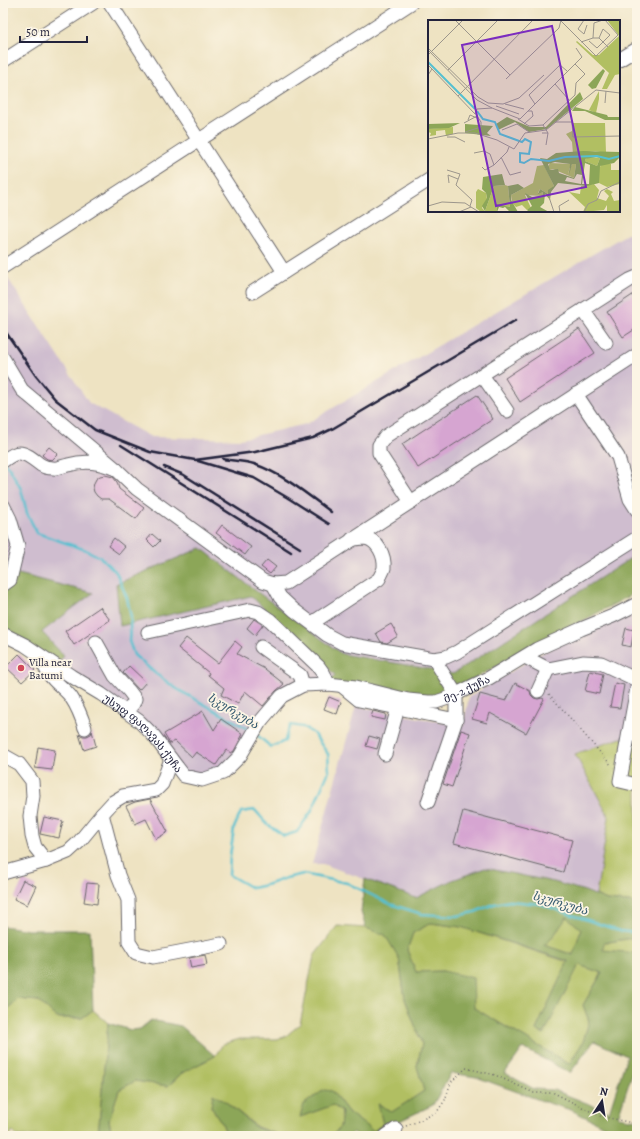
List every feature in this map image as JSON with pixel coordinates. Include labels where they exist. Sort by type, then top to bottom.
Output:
[{"type":"street","points":[[3,61],[93,3]]},
{"type":"street","points":[[110,3],[284,272]]},
{"type":"street","points":[[3,267],[411,3]]},
{"type":"street","points":[[620,59],[637,48]]},
{"type":"street","points":[[253,292],[428,181]]},
{"type":"street","points":[[411,502],[379,453],[379,445],[386,436],[630,280],[637,277]]},
{"type":"street","points":[[583,310],[606,343]]},
{"type":"street","points":[[3,358],[22,390],[116,469],[137,489],[264,582],[273,584],[286,583],[637,354]]},
{"type":"street","points":[[482,374],[507,411]]},
{"type":"street","points":[[576,394],[618,457],[630,500],[637,510]]},
{"type":"street","points":[[7,458],[20,453],[28,456],[42,466],[55,469],[64,465],[92,462],[105,464],[116,469]]},
{"type":"street","points":[[3,506],[18,546],[10,580],[3,585]]},
{"type":"street","points":[[312,623],[379,579],[384,568],[384,556],[378,546],[365,538],[352,539]]},
{"type":"street","points":[[273,584],[280,597],[294,610],[327,635],[342,643],[434,658],[446,657],[637,538]]},
{"type":"street","name":"მე-2 ქუჩა","points":[[282,696],[303,685],[328,684],[356,687],[403,704],[436,702],[489,678],[537,649],[637,604]]},
{"type":"street","points":[[148,632],[250,610],[258,612],[270,620],[319,667],[328,684]]},
{"type":"street","name":"უსუფ ფაღავას ქუჩა","points":[[3,634],[38,653],[139,721],[154,736],[184,776],[202,780],[223,772],[240,756],[257,728],[282,696]]},
{"type":"street","points":[[96,642],[115,676],[135,699],[133,704],[125,711]]},
{"type":"street","points":[[261,647],[300,675],[303,685]]},
{"type":"street","points":[[38,653],[50,676],[71,698],[85,728]]},
{"type":"street","points":[[525,657],[548,669],[583,662],[601,663],[637,680]]},
{"type":"street","points":[[428,802],[456,720],[456,694],[434,658]]},
{"type":"street","points":[[539,688],[548,669]]},
{"type":"street","points":[[637,688],[620,781],[637,785]]},
{"type":"street","points":[[385,754],[403,704],[456,720]]},
{"type":"street","points":[[3,755],[19,764],[32,781],[30,816],[32,836],[35,847],[46,862]]},
{"type":"street","points":[[3,873],[46,862],[68,852],[79,842],[113,802],[123,796],[156,790],[162,784],[171,759]]},
{"type":"street","points":[[102,814],[118,875],[128,900],[129,942],[136,953],[153,957],[220,944]]},
{"type":"path","points":[[539,688],[621,777]]},
{"type":"path","points":[[391,1132],[437,1112],[445,1100],[451,1082],[466,1068],[495,1075],[534,1093],[554,1093],[600,1116],[637,1124]]},
{"type":"shaded area","points":[[637,228],[637,554],[453,674],[342,654],[256,591],[201,548],[120,626],[251,596],[335,676],[328,684],[282,696],[223,773],[184,776],[154,736],[56,665],[64,656],[42,632],[92,593],[3,570],[3,271],[89,403],[151,437],[241,439],[306,424]]},
{"type":"shaded area","points":[[637,611],[637,730],[634,744],[575,754],[609,817],[596,895],[554,882],[485,868],[450,881],[416,898],[323,864],[312,864],[356,706],[463,726],[469,697],[538,655]]},
{"type":"green space","points":[[201,548],[256,591],[342,654],[442,671],[456,694],[436,702],[328,684],[335,675],[251,596],[120,626],[116,584]]},
{"type":"green space","points":[[637,554],[637,592],[456,688],[447,673],[453,674]]},
{"type":"green space","points":[[3,570],[93,593],[42,632],[64,656],[56,665],[3,634]]},
{"type":"green space","points":[[637,730],[637,903],[607,900],[596,895],[609,817],[575,754],[621,738],[634,743]]},
{"type":"green space","points":[[485,868],[554,882],[585,891],[607,900],[637,903],[637,937],[604,943],[603,950],[637,953],[637,1058],[618,1117],[637,1120],[637,1135],[610,1129],[571,1110],[476,1077],[451,1073],[433,1105],[391,1125],[378,1136],[357,1136],[354,1132],[349,1136],[331,1136],[340,1127],[342,1112],[333,1105],[300,1117],[304,1104],[324,1090],[332,1091],[349,1113],[373,1131],[383,1124],[378,1104],[392,1112],[424,1091],[417,1066],[422,1044],[405,999],[399,958],[385,935],[366,928],[361,912],[365,879],[416,898],[450,881]],"holes":[[[567,917],[581,929],[573,955],[544,945],[552,938]],[[431,923],[461,927],[568,961],[536,1030],[544,1034],[579,965],[602,973],[583,1005],[589,1021],[583,1042],[569,1064],[474,1008],[473,978],[443,971],[416,972],[407,950],[413,933]],[[594,1041],[627,1056],[609,1112],[554,1090],[534,1089],[505,1073],[523,1048],[570,1073]]]},
{"type":"green space","points":[[567,916],[581,929],[574,955],[543,945],[552,938]]},
{"type":"green space","points":[[431,923],[461,927],[568,962],[536,1030],[579,965],[602,973],[583,1005],[589,1021],[583,1042],[569,1064],[474,1008],[443,971],[416,972],[407,950],[413,933]]},
{"type":"green space","points":[[3,926],[29,930],[90,930],[93,1010],[82,1018],[57,1018],[38,1001],[18,999],[3,1013]]},
{"type":"green space","points":[[337,926],[366,928],[385,934],[399,958],[405,999],[422,1044],[417,1066],[424,1091],[392,1112],[379,1104],[383,1124],[373,1132],[349,1113],[332,1091],[300,1117],[333,1105],[342,1112],[340,1127],[331,1136],[279,1135],[257,1127],[226,1102],[213,1095],[211,1107],[222,1123],[227,1136],[112,1136],[109,1120],[119,1090],[135,1081],[168,1086],[182,1073],[215,1056],[223,1044],[240,1039],[277,1039],[286,1036],[300,1024],[314,956]]},
{"type":"green space","points":[[637,937],[637,953],[602,951],[604,943]]},
{"type":"green space","points":[[18,999],[38,1001],[57,1018],[82,1018],[93,1010],[108,1023],[98,1136],[17,1136],[12,1131],[10,1136],[3,1136],[3,1013]]},
{"type":"green space","points":[[151,1020],[181,1026],[215,1056],[182,1073],[168,1086],[135,1081],[119,1090],[109,1120],[112,1136],[98,1136],[108,1023],[131,1030],[140,1029]]},
{"type":"green space","points":[[213,1094],[226,1102],[257,1128],[279,1135],[300,1136],[227,1136],[222,1123],[211,1107]]},
{"type":"green space","points":[[605,1126],[610,1129],[637,1136],[602,1136]]},
{"type":"building","points":[[637,292],[637,328],[623,337],[607,312]]},
{"type":"building","points":[[579,329],[595,353],[520,402],[505,378]]},
{"type":"building","points":[[477,395],[493,419],[418,468],[402,444]]},
{"type":"building","points":[[49,447],[58,454],[52,460],[47,459],[42,455]]},
{"type":"building","points":[[105,475],[113,477],[117,482],[119,489],[144,508],[136,519],[109,499],[101,499],[94,492],[93,488],[96,479]]},
{"type":"building","points":[[222,525],[251,547],[245,555],[216,533]]},
{"type":"building","points":[[152,534],[160,541],[154,547],[147,540]]},
{"type":"building","points":[[114,538],[125,547],[119,554],[108,546]]},
{"type":"building","points":[[267,560],[276,567],[270,574],[261,567]]},
{"type":"building","points":[[100,607],[110,620],[74,645],[65,631]]},
{"type":"building","points":[[254,619],[263,625],[255,635],[247,628]]},
{"type":"building","points":[[391,624],[398,636],[387,643],[381,642],[376,633]]},
{"type":"building","points":[[626,628],[634,630],[631,647],[622,645]]},
{"type":"building","points":[[186,638],[218,663],[235,641],[242,647],[237,654],[265,669],[284,684],[263,706],[245,691],[238,704],[221,695],[224,688],[208,675],[209,673],[178,648]]},
{"type":"building","name":"Villa near Batumi","points":[[19,654],[35,670],[22,682],[6,667]]},
{"type":"building","points":[[129,666],[146,682],[139,690],[123,673]]},
{"type":"building","points":[[590,671],[603,674],[599,694],[585,691]]},
{"type":"building","points":[[515,683],[530,691],[534,698],[544,699],[526,733],[490,713],[487,723],[472,719],[480,694],[506,701]]},
{"type":"building","points":[[615,683],[624,685],[620,708],[610,707]]},
{"type":"building","points":[[329,697],[341,702],[337,714],[324,709]]},
{"type":"building","points":[[203,711],[214,730],[221,719],[243,734],[234,751],[231,753],[226,750],[216,765],[196,752],[192,757],[175,741],[170,744],[164,734]]},
{"type":"building","points":[[373,711],[386,714],[385,720],[371,717]]},
{"type":"building","points":[[461,730],[470,733],[452,787],[443,784]]},
{"type":"building","points":[[92,731],[96,746],[84,750],[79,734],[87,736],[91,734]]},
{"type":"building","points":[[369,736],[380,739],[377,749],[366,746]]},
{"type":"building","points":[[38,747],[55,750],[52,770],[35,768]]},
{"type":"building","points":[[150,799],[168,832],[156,839],[146,819],[135,824],[126,806],[135,802]]},
{"type":"building","points":[[463,811],[572,840],[563,872],[454,843]]},
{"type":"building","points":[[44,817],[63,821],[59,838],[40,834]]},
{"type":"building","points":[[23,880],[36,886],[27,905],[14,899]]},
{"type":"building","points":[[87,883],[99,884],[97,904],[84,902]]},
{"type":"building","points":[[205,955],[207,965],[191,968],[189,958]]},
{"type":"waterway","name":"სკურკუბა","points":[[5,463],[21,489],[27,513],[37,533],[86,550],[100,557],[116,572],[127,598],[131,617],[129,641],[134,655],[156,674],[177,689],[250,730]]},
{"type":"waterway","name":"სკურკუბა","points":[[257,735],[271,747],[285,741],[287,732],[291,725],[303,727],[313,733],[328,754],[329,771],[311,812],[297,832],[284,836],[267,824],[255,810],[241,812],[234,828],[229,875],[252,888],[303,874],[347,883],[390,904],[422,914],[457,916],[475,912],[494,904],[510,901],[540,904],[620,931],[637,933]]},
{"type":"railway","points":[[3,328],[36,376],[55,399],[95,430],[150,452],[195,460],[255,452],[313,438],[332,429],[516,320]]},
{"type":"railway","points":[[121,445],[291,552]]},
{"type":"railway","points":[[223,459],[250,463],[265,468],[294,485],[331,512]]},
{"type":"railway","points":[[198,461],[254,478],[329,524]]},
{"type":"railway","points":[[164,467],[184,475],[300,548]]},
{"type":"place","name":"Villa near Batumi","points":[[21,668]]}]
